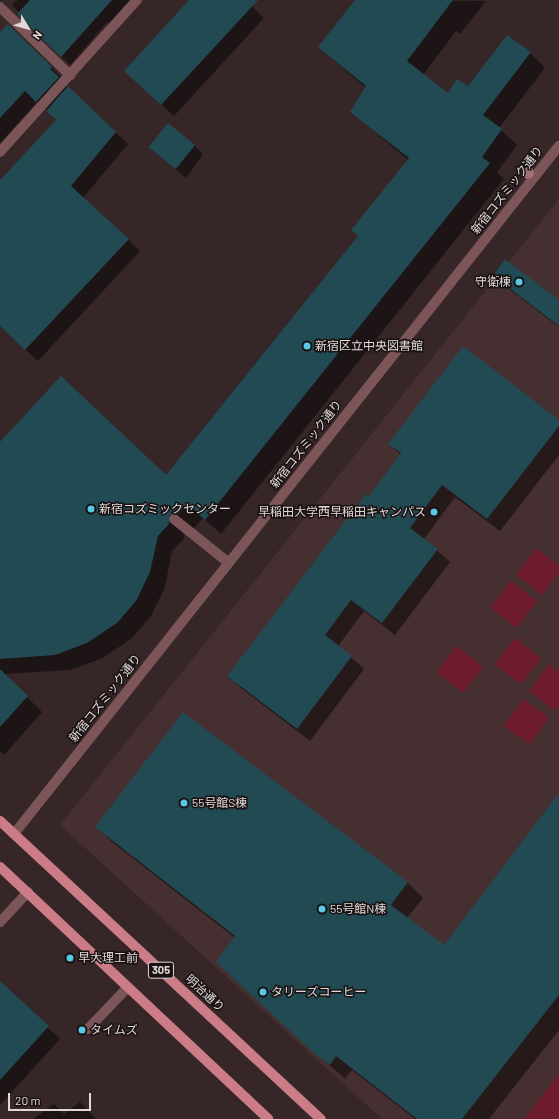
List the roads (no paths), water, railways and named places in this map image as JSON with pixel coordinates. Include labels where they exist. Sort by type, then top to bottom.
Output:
[{"type":"main road","name":"明治通り","points":[[0,821],[321,1119]]},
{"type":"main road","points":[[0,867],[268,1119]]},
{"type":"street","points":[[0,152],[137,0]]},
{"type":"street","points":[[0,7],[70,75]]},
{"type":"street","name":"新宿コズミック通り","points":[[14,834],[559,146]]},
{"type":"street","points":[[174,519],[229,563]]},
{"type":"street","points":[[0,922],[28,892]]},
{"type":"street","points":[[88,1029],[128,987]]},
{"type":"place","name":"守衛棟","points":[[519,282]]},
{"type":"place","name":"新宿区立中央図書館","points":[[307,346]]},
{"type":"place","name":"新宿コズミックセンター","points":[[91,509]]},
{"type":"place","name":"早稲田大学西早稲田キャンパス","points":[[434,512]]},
{"type":"place","name":"55号館S棟","points":[[184,803]]},
{"type":"place","name":"55号館N棟","points":[[322,909]]},
{"type":"place","name":"早大理工前","points":[[70,958]]},
{"type":"place","name":"タリーズコーヒー","points":[[263,992]]},
{"type":"place","name":"タイムズ","points":[[82,1030]]}]
